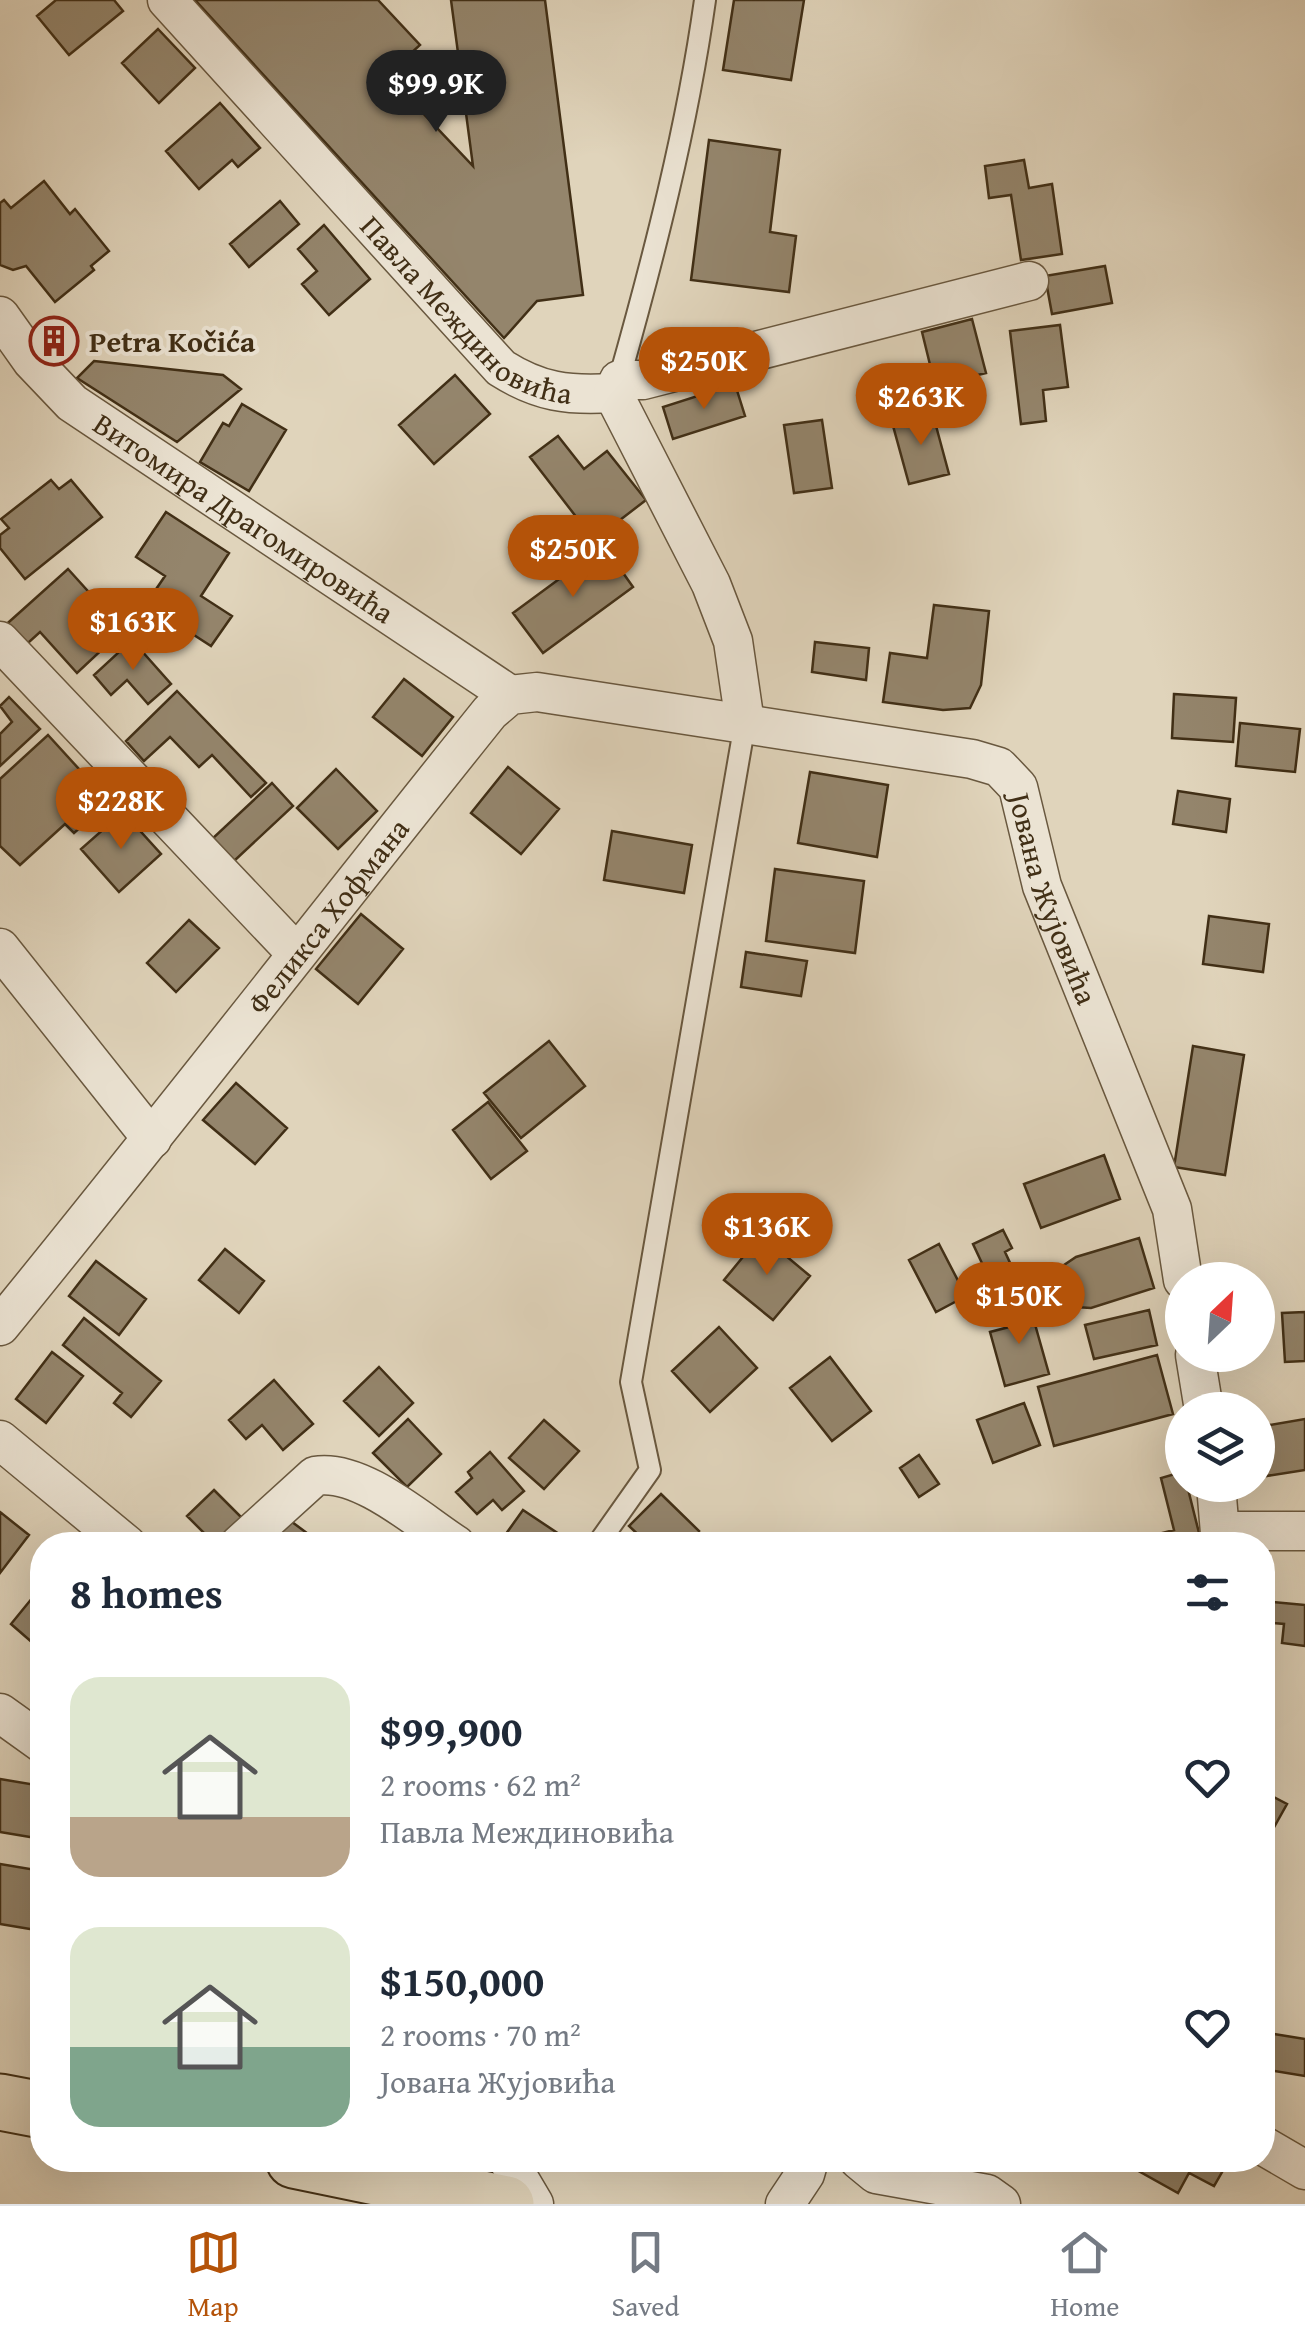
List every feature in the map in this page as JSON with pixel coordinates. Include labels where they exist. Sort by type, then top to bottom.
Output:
[{"type":"main road","points":[[0,2102],[30,2108]]},
{"type":"main road","points":[[352,2172],[506,2204]]},
{"type":"street","name":"Павла Междиновића","points":[[166,0],[501,368],[522,382],[554,393],[616,387],[1029,281]]},
{"type":"street","name":"Витомира Драгомировића","points":[[0,316],[32,361],[87,414],[510,695]]},
{"type":"street","points":[[510,695],[537,692],[745,722],[733,641],[711,584],[616,387]]},
{"type":"street","points":[[0,641],[296,953]]},
{"type":"street","name":"Феликса Хофмана","points":[[0,1326],[490,712],[510,695]]},
{"type":"street","name":"Јована Жујовића","points":[[745,722],[972,758],[999,767],[1018,787],[1042,886],[1172,1208],[1180,1262]]},
{"type":"street","points":[[0,948],[152,1139]]},
{"type":"street","points":[[0,1440],[110,1532]]},
{"type":"street","points":[[254,1532],[316,1476],[330,1473],[363,1484],[436,1532]]},
{"type":"street","points":[[1218,1502],[1221,1532]]},
{"type":"street","points":[[1275,1533],[1305,1530]]},
{"type":"street","points":[[0,1713],[30,1734]]},
{"type":"street","points":[[1275,2153],[1305,2170]]},
{"type":"street","points":[[515,2172],[534,2204]]},
{"type":"street","points":[[786,2204],[806,2172]]},
{"type":"street","points":[[874,2172],[987,2194],[1001,2204]]},
{"type":"lane","points":[[616,387],[639,310],[693,77],[706,0]]},
{"type":"lane","points":[[605,1532],[650,1470],[631,1382],[745,722]]},
{"type":"building","points":[[56,0],[114,0],[123,11],[69,55],[37,16]]},
{"type":"building","points":[[195,0],[378,0],[420,45],[387,75],[473,166],[451,0],[545,0],[583,295],[537,301],[504,338]]},
{"type":"building","points":[[734,0],[804,0],[791,80],[723,70]]},
{"type":"building","points":[[158,29],[195,68],[159,103],[122,63]]},
{"type":"building","points":[[220,103],[260,148],[238,167],[232,160],[199,189],[166,151]]},
{"type":"building","points":[[709,140],[780,150],[770,232],[796,236],[789,292],[691,280]]},
{"type":"building","points":[[1024,160],[1029,188],[1052,184],[1062,254],[1021,260],[1011,195],[989,198],[985,166]]},
{"type":"building","points":[[44,181],[70,214],[75,209],[109,251],[91,266],[94,270],[55,302],[26,266],[13,270],[0,265],[0,203],[4,200],[11,208]]},
{"type":"building","points":[[280,201],[299,224],[249,267],[230,244]]},
{"type":"building","points":[[324,225],[370,279],[329,315],[302,284],[317,271],[298,249]]},
{"type":"building","points":[[1105,266],[1112,303],[1052,314],[1045,276]]},
{"type":"building","points":[[972,319],[986,373],[935,385],[922,332]]},
{"type":"building","points":[[1060,325],[1068,387],[1043,390],[1046,421],[1021,424],[1010,331]]},
{"type":"building","name":"Petra Kočića","points":[[55,328],[66,344],[52,353],[41,337]]},
{"type":"building","points":[[94,361],[223,375],[241,389],[177,442],[77,378]]},
{"type":"building","points":[[455,375],[490,414],[434,464],[399,425]]},
{"type":"building","points":[[735,384],[745,416],[673,439],[663,407]]},
{"type":"building","points":[[242,404],[286,430],[249,491],[200,462],[223,423],[229,426]]},
{"type":"building","points":[[932,411],[949,474],[909,484],[892,422]]},
{"type":"building","points":[[822,420],[832,488],[794,493],[784,425]]},
{"type":"building","points":[[558,436],[584,469],[607,451],[646,500],[594,540],[530,457]]},
{"type":"building","points":[[51,480],[59,489],[71,480],[102,517],[25,579],[0,548],[0,535],[9,528],[1,519]]},
{"type":"building","points":[[166,512],[229,553],[201,596],[232,616],[211,646],[146,604],[165,576],[136,557]]},
{"type":"building","points":[[604,546],[633,587],[543,653],[513,613]]},
{"type":"building","points":[[68,569],[123,630],[77,673],[40,632],[17,653],[0,630]]},
{"type":"building","points":[[934,605],[989,611],[981,685],[970,708],[943,710],[883,702],[890,653],[927,658]]},
{"type":"building","points":[[132,640],[171,684],[148,704],[127,680],[111,695],[94,675]]},
{"type":"building","points":[[815,642],[869,648],[866,680],[812,672]]},
{"type":"building","points":[[404,679],[453,717],[422,756],[373,717]]},
{"type":"building","points":[[177,691],[266,783],[251,797],[212,755],[199,767],[170,737],[144,761],[126,741]]},
{"type":"building","points":[[1174,694],[1236,698],[1233,742],[1172,738]]},
{"type":"building","points":[[9,697],[40,729],[0,766],[0,734],[12,722],[0,706]]},
{"type":"building","points":[[1240,723],[1300,729],[1295,772],[1236,766]]},
{"type":"building","points":[[48,735],[109,802],[74,833],[65,824],[20,865],[0,846],[0,779]]},
{"type":"building","points":[[508,767],[559,809],[521,854],[471,813]]},
{"type":"building","points":[[336,769],[377,811],[338,849],[297,808]]},
{"type":"building","points":[[810,772],[888,785],[877,857],[798,843]]},
{"type":"building","points":[[272,783],[293,806],[233,862],[212,839]]},
{"type":"building","points":[[1178,791],[1230,799],[1226,832],[1173,824]]},
{"type":"building","points":[[123,812],[161,854],[119,892],[81,849]]},
{"type":"building","points":[[612,831],[692,845],[684,893],[604,880]]},
{"type":"building","points":[[775,869],[864,881],[855,953],[766,941]]},
{"type":"building","points":[[361,914],[403,949],[358,1004],[316,969]]},
{"type":"building","points":[[1209,916],[1269,924],[1263,972],[1203,964]]},
{"type":"building","points":[[189,920],[219,948],[176,992],[147,963]]},
{"type":"building","points":[[746,952],[807,961],[801,996],[741,987]]},
{"type":"building","points":[[549,1041],[585,1086],[521,1138],[484,1093]]},
{"type":"building","points":[[1193,1046],[1244,1055],[1225,1175],[1174,1167]]},
{"type":"building","points":[[236,1083],[287,1128],[255,1164],[203,1120]]},
{"type":"building","points":[[488,1102],[527,1151],[491,1179],[453,1130]]},
{"type":"building","points":[[1104,1155],[1120,1199],[1041,1228],[1024,1184]]},
{"type":"building","points":[[1003,1230],[1012,1248],[1005,1252],[1011,1265],[988,1276],[973,1244]]},
{"type":"building","points":[[761,1235],[810,1276],[773,1320],[724,1280]]},
{"type":"building","points":[[1139,1238],[1154,1288],[1091,1308],[1075,1307],[1055,1298],[1051,1283],[1055,1272],[1064,1265],[1076,1257]]},
{"type":"building","points":[[939,1244],[966,1296],[936,1312],[909,1260]]},
{"type":"building","points":[[225,1249],[264,1281],[239,1313],[199,1280]]},
{"type":"building","points":[[96,1261],[146,1299],[119,1335],[69,1296]]},
{"type":"building","points":[[1029,1303],[1049,1374],[1005,1386],[990,1332],[1009,1327],[1004,1310]]},
{"type":"building","points":[[1149,1310],[1157,1345],[1094,1359],[1085,1325]]},
{"type":"building","points":[[1305,1312],[1305,1361],[1285,1362],[1282,1313]]},
{"type":"building","points":[[84,1318],[161,1381],[131,1417],[114,1403],[122,1393],[63,1345]]},
{"type":"building","points":[[719,1327],[757,1368],[710,1412],[672,1371]]},
{"type":"building","points":[[52,1352],[83,1376],[46,1423],[16,1399]]},
{"type":"building","points":[[1157,1355],[1167,1392],[1165,1416],[1054,1446],[1038,1387]]},
{"type":"building","points":[[830,1357],[871,1411],[832,1441],[790,1388]]},
{"type":"building","points":[[379,1367],[413,1403],[379,1436],[344,1401]]},
{"type":"building","points":[[274,1380],[313,1424],[283,1450],[262,1425],[246,1439],[229,1420]]},
{"type":"building","points":[[1024,1403],[1040,1445],[993,1463],[977,1420]]},
{"type":"building","points":[[408,1419],[441,1454],[407,1487],[373,1453]]},
{"type":"building","points":[[1305,1419],[1305,1470],[1275,1475],[1275,1424]]},
{"type":"building","points":[[544,1420],[579,1451],[544,1489],[509,1458]]},
{"type":"building","points":[[490,1452],[524,1491],[502,1510],[493,1500],[477,1514],[456,1492],[472,1478],[468,1472]]},
{"type":"building","points":[[919,1455],[939,1484],[919,1497],[900,1468]]},
{"type":"building","points":[[214,1490],[243,1519],[230,1532],[203,1532],[187,1516]]},
{"type":"building","points":[[661,1494],[699,1531],[635,1532],[629,1526]]},
{"type":"building","points":[[1167,1502],[1191,1502],[1199,1532],[1166,1532],[1174,1530]]},
{"type":"building","points":[[523,1510],[556,1532],[507,1532]]},
{"type":"building","points":[[0,1512],[29,1535],[0,1573]]},
{"type":"building","points":[[288,1519],[306,1532],[278,1532]]},
{"type":"building","points":[[30,1601],[30,1641],[11,1624]]},
{"type":"building","points":[[1275,1602],[1305,1605],[1305,1646],[1282,1643],[1284,1624],[1275,1623]]},
{"type":"building","points":[[0,1779],[30,1784],[30,1837],[0,1832]]},
{"type":"building","points":[[1275,1798],[1287,1804],[1275,1826]]},
{"type":"building","points":[[0,1864],[30,1869],[30,1929],[0,1924]]},
{"type":"building","points":[[1275,2034],[1305,2039],[1305,2076],[1275,2071]]},
{"type":"building","points":[[1140,2172],[1222,2172],[1214,2186],[1189,2173],[1178,2193]]},
{"type":"place","name":"Petra Kočića","points":[[54,341]]}]
